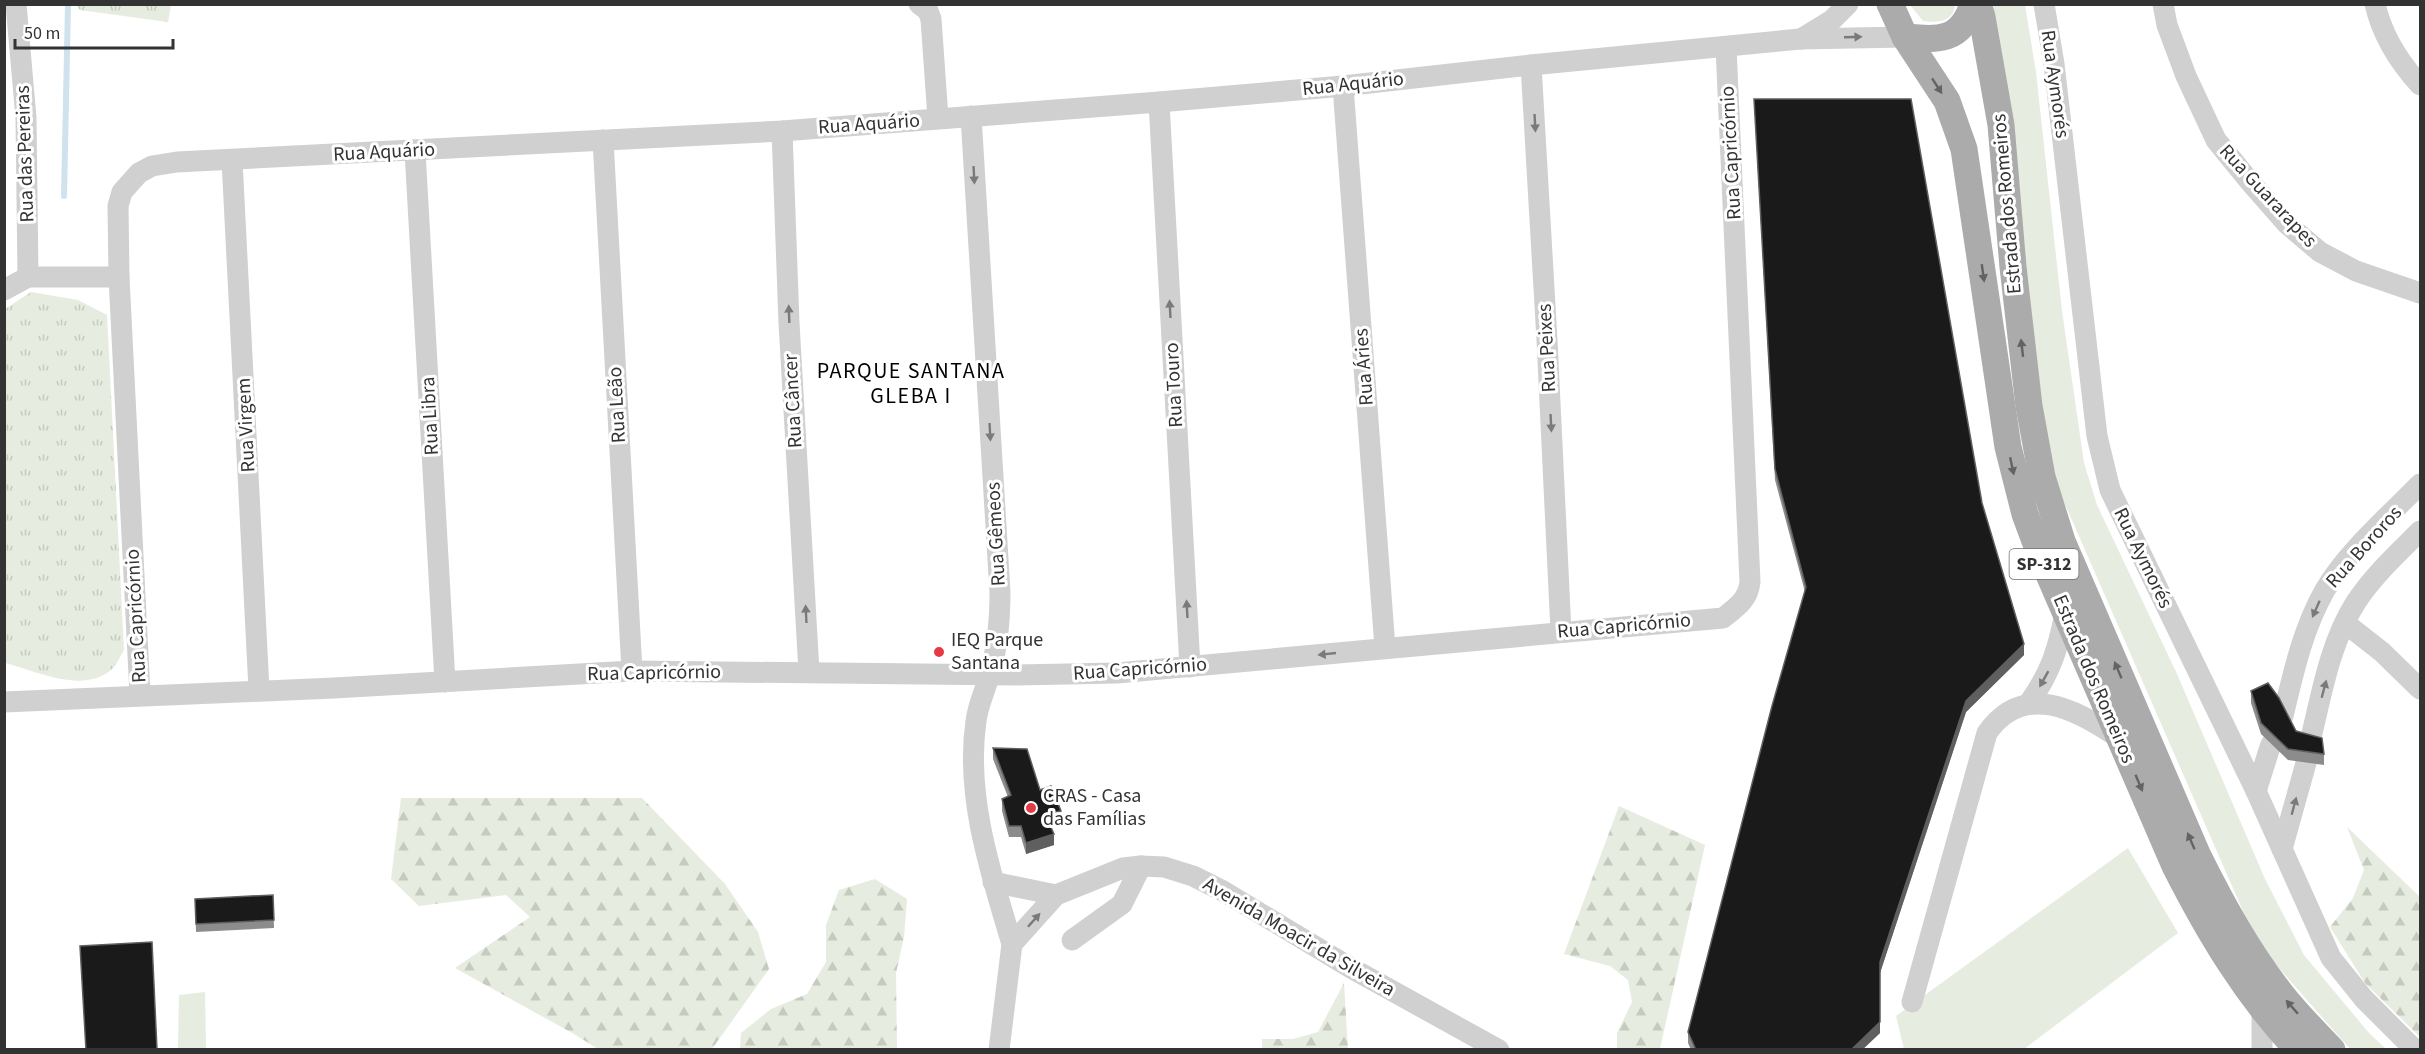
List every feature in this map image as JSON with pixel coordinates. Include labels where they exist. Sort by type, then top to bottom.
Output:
[{"type":"main road","name":"Estrada dos Romeiros","points":[[1890,4],[1905,37],[1947,101],[1964,149],[2002,410],[2014,474],[2025,514],[2065,613],[2175,866],[2195,906],[2262,1010],[2298,1050]]},
{"type":"main road","points":[[1905,37],[1928,39],[1956,33],[1968,20],[1973,4]]},
{"type":"main road","name":"Estrada dos Romeiros","points":[[1978,4],[2001,125],[2013,267],[2029,406],[2042,477],[2061,540],[2198,856],[2218,894],[2238,930],[2282,994],[2332,1050]]},
{"type":"street","name":"Rua das Pereiras","points":[[16,4],[26,118],[28,277]]},
{"type":"street","points":[[919,4],[928,11],[931,20],[938,118]]},
{"type":"street","points":[[1800,39],[1832,20],[1848,4]]},
{"type":"street","name":"Rua Aymorés","points":[[2044,4],[2054,64],[2097,436],[2110,490],[2256,791],[2331,958],[2364,999],[2415,1050]]},
{"type":"street","name":"Rua Guararapes","points":[[2163,4],[2167,26],[2186,76],[2216,140],[2251,183],[2288,224],[2320,252],[2356,272],[2421,293]]},
{"type":"street","points":[[2375,4],[2379,23],[2394,53],[2421,85]]},
{"type":"street","name":"Rua Aquário","points":[[119,277],[118,206],[122,192],[139,172],[152,166],[177,162],[782,131],[1343,86],[1800,39],[1905,37]]},
{"type":"street","name":"Rua Capricórnio","points":[[119,277],[140,695],[445,682],[632,671],[990,675],[1117,673],[1723,618],[1743,602],[1749,591],[1726,47]]},
{"type":"street","name":"Rua Peixes","points":[[1531,65],[1561,632]]},
{"type":"street","name":"Rua Áries","points":[[1343,86],[1385,648]]},
{"type":"street","name":"Rua Touro","points":[[1159,102],[1190,667]]},
{"type":"street","name":"Rua Gêmeos","points":[[971,116],[1000,592],[999,632],[990,675],[980,700],[976,722],[975,768],[981,832],[1012,944]]},
{"type":"street","name":"Rua Câncer","points":[[782,131],[789,323],[809,672]]},
{"type":"street","name":"Rua Leão","points":[[603,140],[632,671]]},
{"type":"street","name":"Rua Libra","points":[[415,151],[445,682]]},
{"type":"street","name":"Rua Virgem","points":[[232,160],[259,690]]},
{"type":"street","points":[[4,290],[28,277],[119,277]]},
{"type":"street","name":"Rua Bororos","points":[[2283,716],[2307,630],[2325,588],[2346,562],[2421,484]]},
{"type":"street","name":"Rua Bororos","points":[[2282,849],[2335,645],[2344,623],[2366,588],[2421,531]]},
{"type":"street","points":[[1912,1002],[1987,733],[1999,717],[2029,703],[2045,680],[2055,657],[2065,613]]},
{"type":"street","points":[[2344,623],[2382,652],[2421,689]]},
{"type":"street","points":[[4,702],[140,695]]},
{"type":"street","points":[[2029,703],[2056,706],[2078,713],[2120,739]]},
{"type":"street","points":[[2256,791],[2271,744]]},
{"type":"street","points":[[1072,940],[1122,904],[1141,866]]},
{"type":"street","name":"Avenida Moacir da Silveira","points":[[1012,944],[1056,895],[1123,868],[1164,867],[1192,876],[1223,891],[1351,968],[1499,1050]]},
{"type":"street","points":[[993,882],[1056,895]]},
{"type":"street","points":[[999,1050],[1012,944]]},
{"type":"street","points":[[2262,1010],[2262,1050]]},
{"type":"green space","points":[[76,5],[171,5],[168,22],[80,10]]},
{"type":"green space","points":[[1910,5],[1955,5],[1954,11],[1948,18],[1934,22],[1923,21]]},
{"type":"green space","points":[[1993,5],[2025,5],[2036,72],[2062,311],[2084,463],[2097,505],[2177,674],[2265,879],[2304,955],[2369,1033],[2386,1049],[2350,1049],[2257,943],[2050,470]]},
{"type":"green space","points":[[31,292],[78,300],[107,315],[124,650],[111,670],[99,677],[87,680],[59,678],[5,663],[5,309]]},
{"type":"green space","points":[[401,798],[642,798],[725,884],[758,932],[769,969],[712,1049],[598,1049],[455,968],[530,917],[506,895],[419,906],[391,879]]},
{"type":"green space","points":[[1619,806],[1705,845],[1660,1049],[1617,1049],[1617,1033],[1632,1002],[1628,980],[1610,966],[1564,954]]},
{"type":"green space","points":[[2347,827],[2420,897],[2420,1037],[2365,983],[2330,927],[2353,898],[2364,870]]},
{"type":"green space","points":[[2128,848],[2178,933],[2024,1049],[1904,1049],[1896,1016]]},
{"type":"green space","points":[[875,879],[907,899],[904,937],[896,973],[897,1049],[740,1049],[741,1033],[771,1009],[807,994],[826,962],[826,925],[839,890]]},
{"type":"green space","points":[[1344,983],[1348,1049],[1262,1049],[1262,1039],[1293,1039],[1318,1032]]},
{"type":"green space","points":[[205,992],[206,1049],[178,1049],[179,995]]},
{"type":"building","points":[[1754,99],[1911,99],[1982,503],[2024,644],[1966,701],[1880,962],[1880,1022],[1851,1050],[1696,1050],[1688,1032],[1772,706],[1806,587],[1775,469]]},
{"type":"building","points":[[2268,683],[2279,698],[2296,731],[2322,738],[2324,754],[2288,749],[2261,723],[2251,691]]},
{"type":"building","name":"CRAS - Casa das Famílias","points":[[993,748],[1027,749],[1040,790],[1051,786],[1061,811],[1045,814],[1054,834],[1026,843],[1021,826],[1009,826],[1002,799],[1011,795]]},
{"type":"building","points":[[273,895],[274,920],[196,924],[195,899]]},
{"type":"building","points":[[152,942],[157,1050],[86,1050],[80,946]]},
{"type":"waterway","points":[[64,196],[68,4]]},
{"type":"place","name":"IEQ Parque Santana","points":[[939,652]]},
{"type":"place","name":"CRAS - Casa das Famílias","points":[[1031,808]]},
{"type":"district","name":"PARQUE SANTANA GLEBA I","points":[[911,384]]}]
